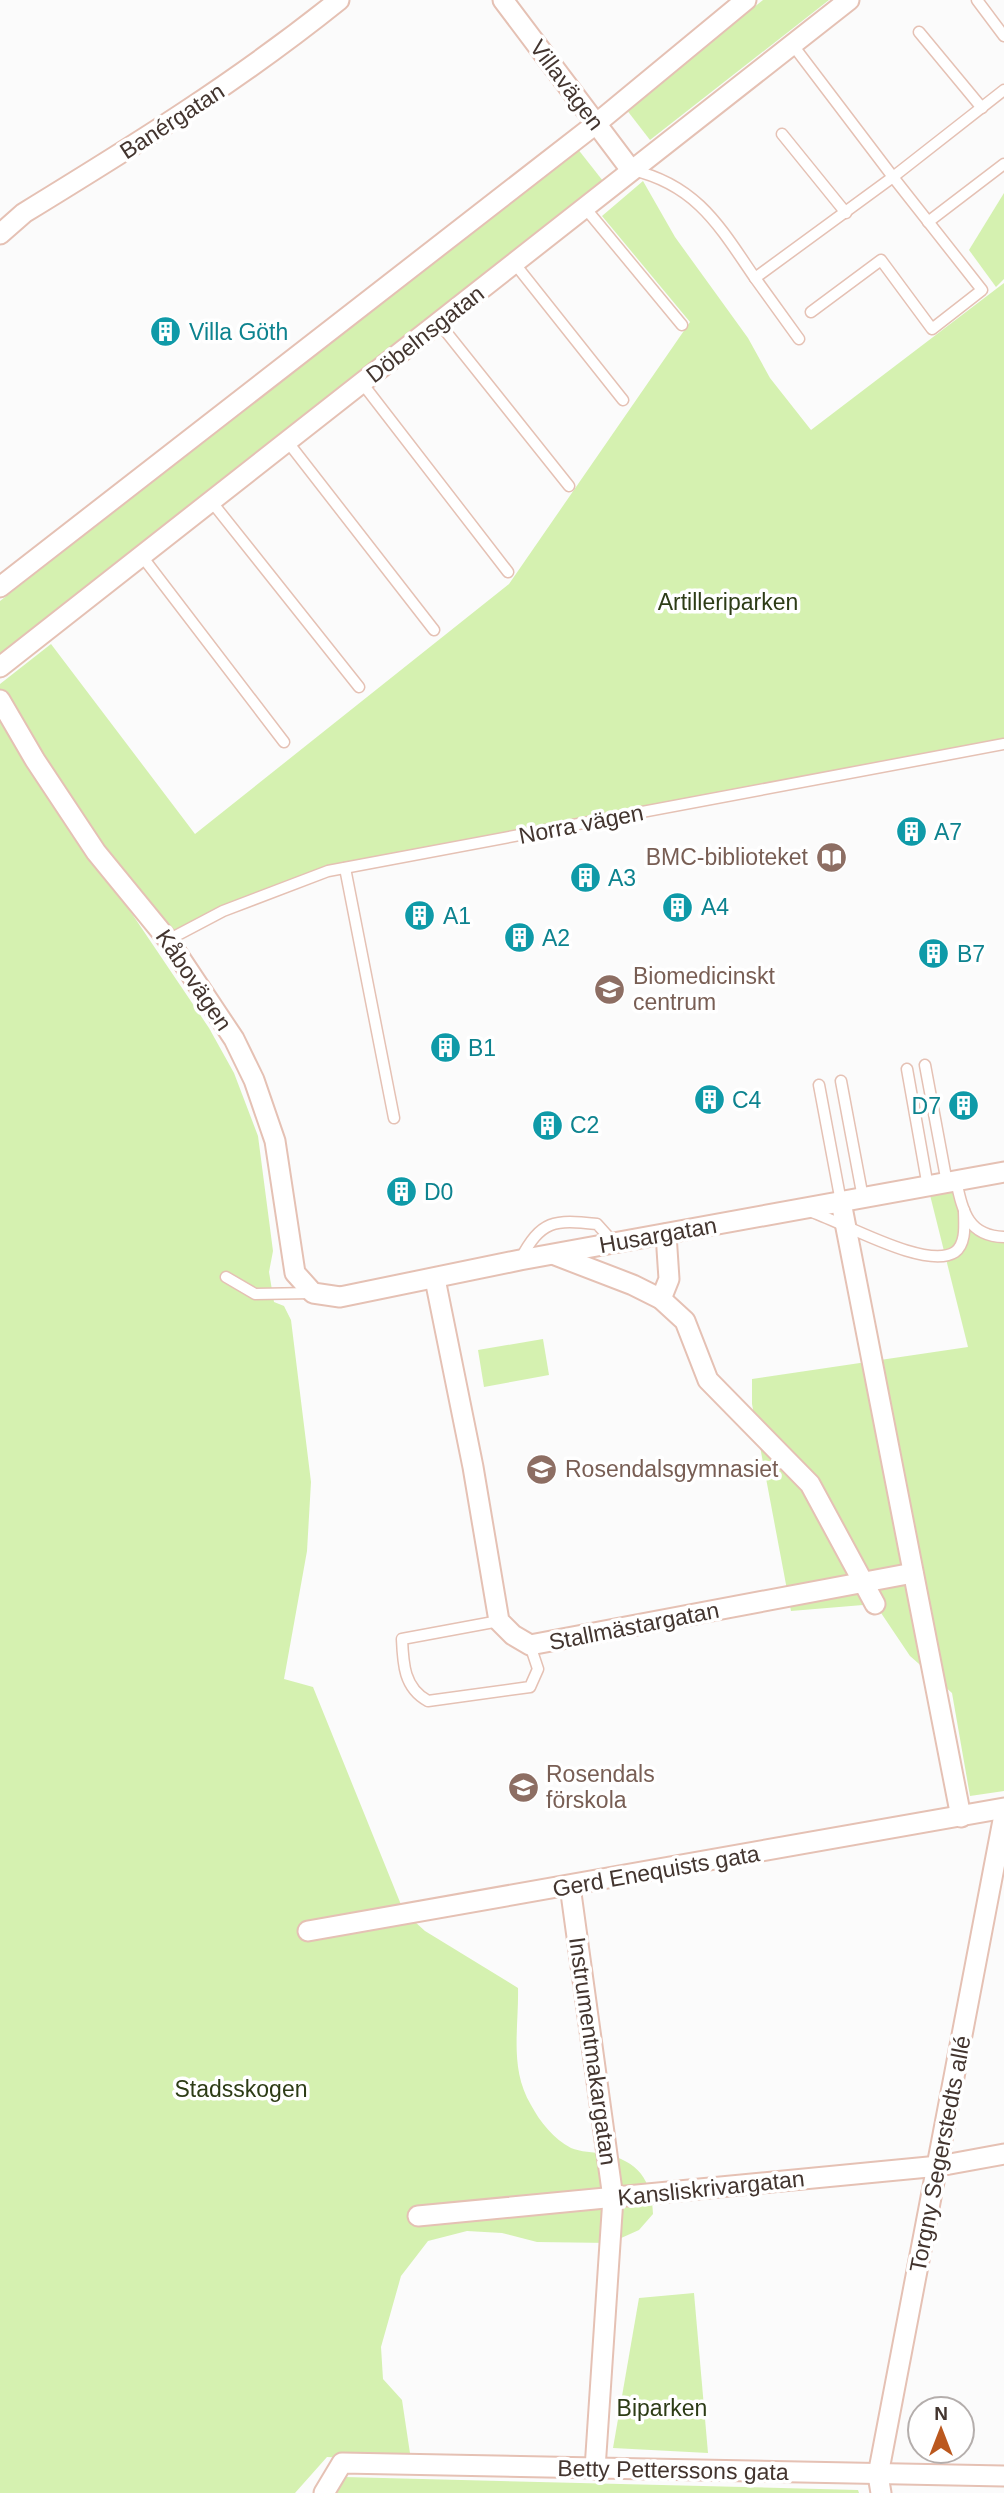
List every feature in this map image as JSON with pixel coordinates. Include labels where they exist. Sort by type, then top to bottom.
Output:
[{"type":"street","name":"Banérgatan","points":[[0,234],[24,213],[196,107],[268,57],[340,0]]},
{"type":"street","name":"Villavägen","points":[[503,0],[631,170]]},
{"type":"street","points":[[0,587],[597,123],[746,0]]},
{"type":"street","name":"Döbelnsgatan","points":[[0,667],[849,0]]},
{"type":"street","name":"Kåbovägen","points":[[0,701],[35,760],[96,852],[168,940],[234,1039],[254,1080],[275,1141],[295,1273],[313,1293]]},
{"type":"street","name":"Husargatan","points":[[313,1293],[340,1297],[520,1260],[1004,1172]]},
{"type":"street","points":[[841,1202],[961,1817]]},
{"type":"street","points":[[661,1299],[669,1279],[666,1234]]},
{"type":"street","points":[[554,1254],[634,1285],[661,1299],[685,1321],[708,1380],[810,1484],[875,1604]]},
{"type":"street","points":[[435,1279],[473,1467],[499,1621]]},
{"type":"street","name":"Stallmästargatan","points":[[499,1621],[513,1635],[530,1645],[913,1573]]},
{"type":"street","name":"Gerd Enequists gata","points":[[308,1931],[1004,1808]]},
{"type":"street","name":"Torgny Segerstedts allé","points":[[880,2484],[1004,1815]]},
{"type":"street","name":"Instrumentmakargatan","points":[[570,1886],[613,2198],[595,2469]]},
{"type":"street","name":"Kansliskrivargatan","points":[[418,2216],[939,2166],[1004,2154]]},
{"type":"street","name":"Betty Petterssons gata","points":[[324,2493],[342,2463],[595,2469],[880,2484],[1004,2476]]},
{"type":"lane","points":[[977,0],[1004,36]]},
{"type":"lane","points":[[919,32],[982,108]]},
{"type":"lane","points":[[792,44],[982,290],[932,329],[881,260],[811,312]]},
{"type":"lane","points":[[755,278],[846,213],[1004,90]]},
{"type":"lane","points":[[782,134],[846,213]]},
{"type":"lane","points":[[928,222],[1004,164]]},
{"type":"lane","points":[[631,170],[662,177],[710,214],[799,339]]},
{"type":"lane","points":[[586,209],[682,325]]},
{"type":"lane","points":[[515,264],[624,400]]},
{"type":"lane","points":[[439,323],[569,486]]},
{"type":"lane","points":[[362,383],[508,572]]},
{"type":"lane","points":[[287,441],[434,630]]},
{"type":"lane","points":[[211,500],[359,687]]},
{"type":"lane","points":[[141,555],[284,742]]},
{"type":"lane","name":"Norra vägen","points":[[168,940],[223,911],[328,871],[1004,744]]},
{"type":"lane","points":[[345,868],[394,1118]]},
{"type":"lane","points":[[925,1065],[944,1183]]},
{"type":"lane","points":[[907,1069],[944,1183],[973,1227],[988,1236],[1004,1237]]},
{"type":"lane","points":[[841,1081],[863,1198]]},
{"type":"lane","points":[[819,1085],[841,1202]]},
{"type":"lane","points":[[803,1209],[909,1252],[941,1256],[955,1251],[963,1240],[964,1210]]},
{"type":"lane","points":[[520,1260],[533,1235],[555,1222],[597,1224],[614,1243]]},
{"type":"lane","points":[[226,1277],[255,1294],[313,1293]]},
{"type":"lane","points":[[499,1621],[402,1639],[403,1663],[411,1687],[428,1701],[530,1687],[538,1669],[530,1645]]},
{"type":"green space","points":[[763,0],[829,0],[650,140],[626,109]]},
{"type":"green space","points":[[577,148],[603,181],[6,652],[0,653],[0,601]]},
{"type":"green space","name":"Artilleriparken","points":[[643,181],[675,237],[748,338],[770,378],[811,430],[1004,283],[1004,744],[328,871],[168,940],[0,700],[0,684],[51,644],[195,834],[509,584],[690,322],[602,216]]},
{"type":"green space","points":[[1004,193],[1004,279],[996,287],[969,250]]},
{"type":"green space","name":"Stadsskogen","points":[[0,722],[209,1028],[234,1073],[258,1136],[273,1251],[269,1272],[274,1302],[284,1306],[291,1320],[311,1482],[307,1551],[284,1679],[313,1687],[404,1912],[425,1931],[518,1988],[517,2062],[524,2091],[539,2118],[553,2135],[571,2148],[615,2157],[634,2167],[646,2182],[652,2202],[653,2214],[639,2230],[610,2243],[537,2242],[502,2233],[467,2231],[428,2241],[401,2276],[381,2347],[383,2379],[402,2400],[411,2460],[327,2457],[295,2493],[0,2493]]},
{"type":"green space","points":[[956,1181],[973,1227],[1004,1237],[1004,1791],[970,1796],[952,1693],[910,1656],[875,1604],[791,1611],[752,1404],[752,1379],[968,1347],[928,1187]]},
{"type":"green space","points":[[543,1339],[549,1375],[484,1387],[478,1350]]},
{"type":"green space","name":"Biparken","points":[[694,2293],[708,2453],[613,2448],[639,2298]]},
{"type":"green space","points":[[344,2477],[858,2490],[859,2493],[333,2493]]},
{"type":"place","name":"Villa Göth","points":[[166,332]]},
{"type":"place","name":"A7","points":[[911,832]]},
{"type":"place","name":"BMC-biblioteket","points":[[831,857]]},
{"type":"place","name":"A3","points":[[585,878]]},
{"type":"place","name":"A4","points":[[678,907]]},
{"type":"place","name":"A1","points":[[420,916]]},
{"type":"place","name":"A2","points":[[519,938]]},
{"type":"place","name":"B7","points":[[934,954]]},
{"type":"place","name":"Biomedicinskt centrum","points":[[610,989]]},
{"type":"place","name":"B1","points":[[445,1048]]},
{"type":"place","name":"C4","points":[[709,1100]]},
{"type":"place","name":"D7","points":[[964,1106]]},
{"type":"place","name":"C2","points":[[547,1125]]},
{"type":"place","name":"D0","points":[[401,1192]]},
{"type":"place","name":"Rosendalsgymnasiet","points":[[542,1469]]},
{"type":"place","name":"Rosendals förskola","points":[[523,1787]]}]
